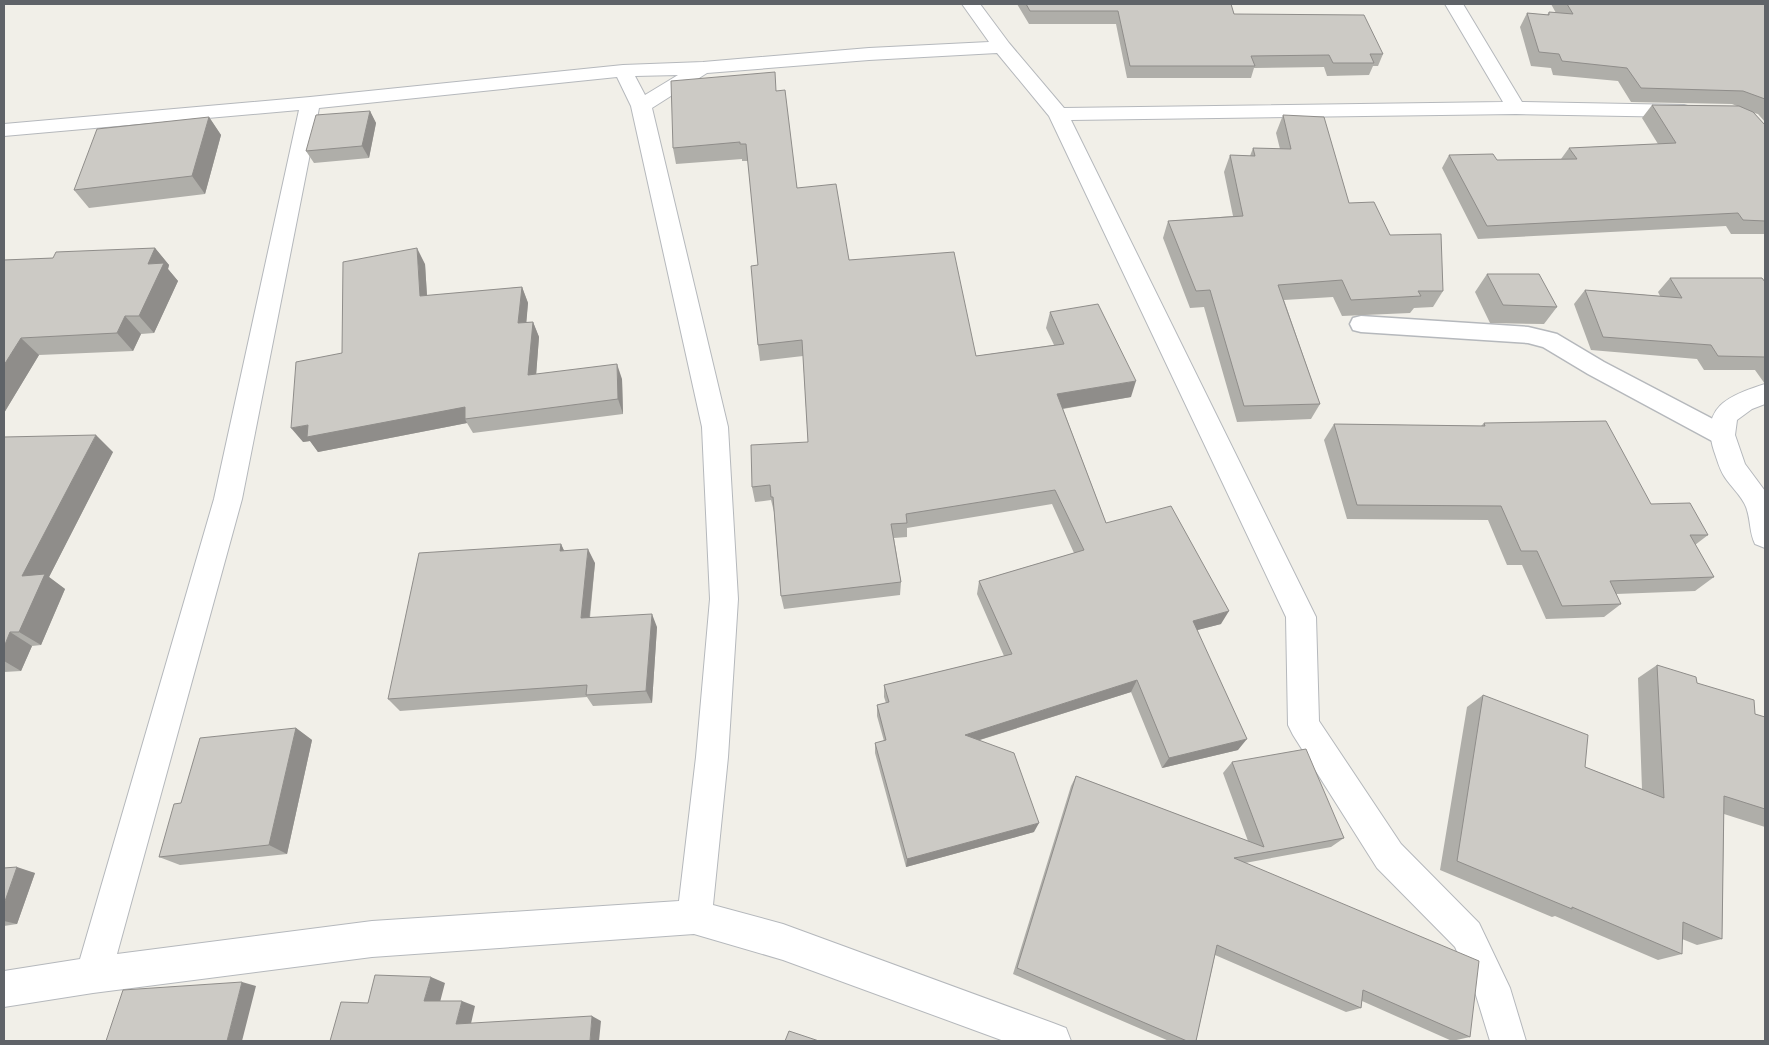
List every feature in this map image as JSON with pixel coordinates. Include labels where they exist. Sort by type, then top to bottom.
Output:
[{"type":"street","points":[[971,4],[1002,47],[1058,114],[1301,617],[1304,725],[1389,856],[1466,935],[1492,988],[1508,1041]]},
{"type":"street","points":[[1454,4],[1516,108]]},
{"type":"street","points":[[4,130],[310,103],[622,70],[703,68],[869,54],[1002,47]]},
{"type":"street","points":[[641,106],[703,68]]},
{"type":"street","points":[[622,70],[641,106],[715,427],[724,599],[712,757],[694,917]]},
{"type":"street","points":[[93,975],[228,499],[310,103]]},
{"type":"street","points":[[1058,114],[1516,108],[1701,112]]},
{"type":"street","points":[[1765,394],[1743,402],[1725,415],[1722,434],[1732,468],[1759,503],[1765,536]]},
{"type":"street","points":[[4,989],[93,975],[372,939],[694,917],[783,942],[1053,1041]]},
{"type":"lane","points":[[1360,324],[1528,334],[1549,340],[1596,368],[1722,434]]},
{"type":"building","points":[[1026,4],[1231,4],[1234,14],[1364,15],[1383,54],[1370,54],[1374,63],[1333,63],[1329,55],[1251,56],[1255,66],[1130,66],[1118,11],[1030,11]]},
{"type":"building","points":[[1567,4],[1765,4],[1765,99],[1743,91],[1641,88],[1627,68],[1562,61],[1559,54],[1539,52],[1527,13],[1549,15],[1549,12],[1573,14]]},
{"type":"building","points":[[775,72],[776,91],[785,90],[797,188],[836,184],[849,260],[954,252],[976,356],[1064,344],[1050,312],[1098,304],[1136,381],[1057,394],[1106,523],[1171,506],[1229,611],[1193,621],[1247,739],[1169,758],[1137,680],[965,735],[1014,753],[1039,823],[907,859],[875,743],[886,740],[877,705],[889,702],[884,685],[1012,654],[979,581],[1084,550],[1055,490],[906,514],[907,523],[891,524],[901,582],[781,596],[773,497],[771,497],[770,485],[752,487],[751,445],[808,442],[802,340],[758,345],[751,266],[758,265],[746,144],[740,144],[740,142],[673,148],[671,81]]},
{"type":"building","points":[[1652,105],[1739,106],[1753,112],[1765,125],[1765,221],[1743,220],[1738,213],[1487,226],[1449,155],[1493,154],[1497,160],[1577,159],[1569,148],[1676,143]]},
{"type":"building","points":[[370,111],[362,146],[306,151],[316,115]]},
{"type":"building","points":[[1283,115],[1324,117],[1349,203],[1374,202],[1390,235],[1441,234],[1443,291],[1418,291],[1421,296],[1351,300],[1342,280],[1278,285],[1320,404],[1244,406],[1210,290],[1196,291],[1168,221],[1243,216],[1230,155],[1255,156],[1253,148],[1291,149]]},
{"type":"building","points":[[209,117],[192,176],[74,190],[97,129]]},
{"type":"building","points":[[155,248],[148,264],[164,263],[139,316],[125,316],[117,333],[21,338],[4,365],[4,260],[53,258],[56,252]]},
{"type":"building","points":[[417,248],[420,296],[522,287],[518,323],[533,322],[528,375],[617,364],[618,399],[465,419],[465,407],[307,437],[308,425],[291,428],[296,362],[342,353],[343,262]]},
{"type":"building","points":[[1487,274],[1539,274],[1557,307],[1503,305]]},
{"type":"building","points":[[1670,278],[1762,278],[1765,282],[1765,357],[1718,356],[1711,345],[1603,337],[1585,290],[1682,298]]},
{"type":"building","points":[[1606,421],[1651,504],[1690,503],[1708,535],[1690,535],[1714,577],[1610,581],[1621,604],[1562,606],[1537,551],[1521,551],[1501,506],[1357,505],[1334,424],[1485,426],[1484,423]]},
{"type":"building","points":[[96,435],[22,576],[45,574],[19,632],[10,632],[4,647],[4,437]]},
{"type":"building","points":[[561,544],[560,551],[588,549],[581,618],[652,614],[646,691],[586,695],[587,685],[388,699],[419,553]]},
{"type":"building","points":[[1657,665],[1696,677],[1697,683],[1754,700],[1755,714],[1765,717],[1765,809],[1724,796],[1722,939],[1683,922],[1682,954],[1457,861],[1483,695],[1588,735],[1585,767],[1664,798]]},
{"type":"building","points":[[296,728],[269,845],[159,857],[174,804],[181,803],[200,738]]},
{"type":"building","points":[[1306,749],[1344,838],[1234,858],[1479,961],[1470,1037],[1363,990],[1361,1008],[1217,945],[1196,1041],[1187,1041],[1017,968],[1076,776],[1264,847],[1232,762]]},
{"type":"building","points":[[17,867],[4,904],[4,868]]},
{"type":"building","points":[[375,975],[431,977],[424,1001],[462,1001],[456,1024],[592,1016],[590,1041],[330,1041],[341,1002],[368,1003]]},
{"type":"building","points":[[242,982],[227,1041],[106,1041],[123,990]]},
{"type":"building","points":[[789,1031],[819,1041],[785,1041]]}]
